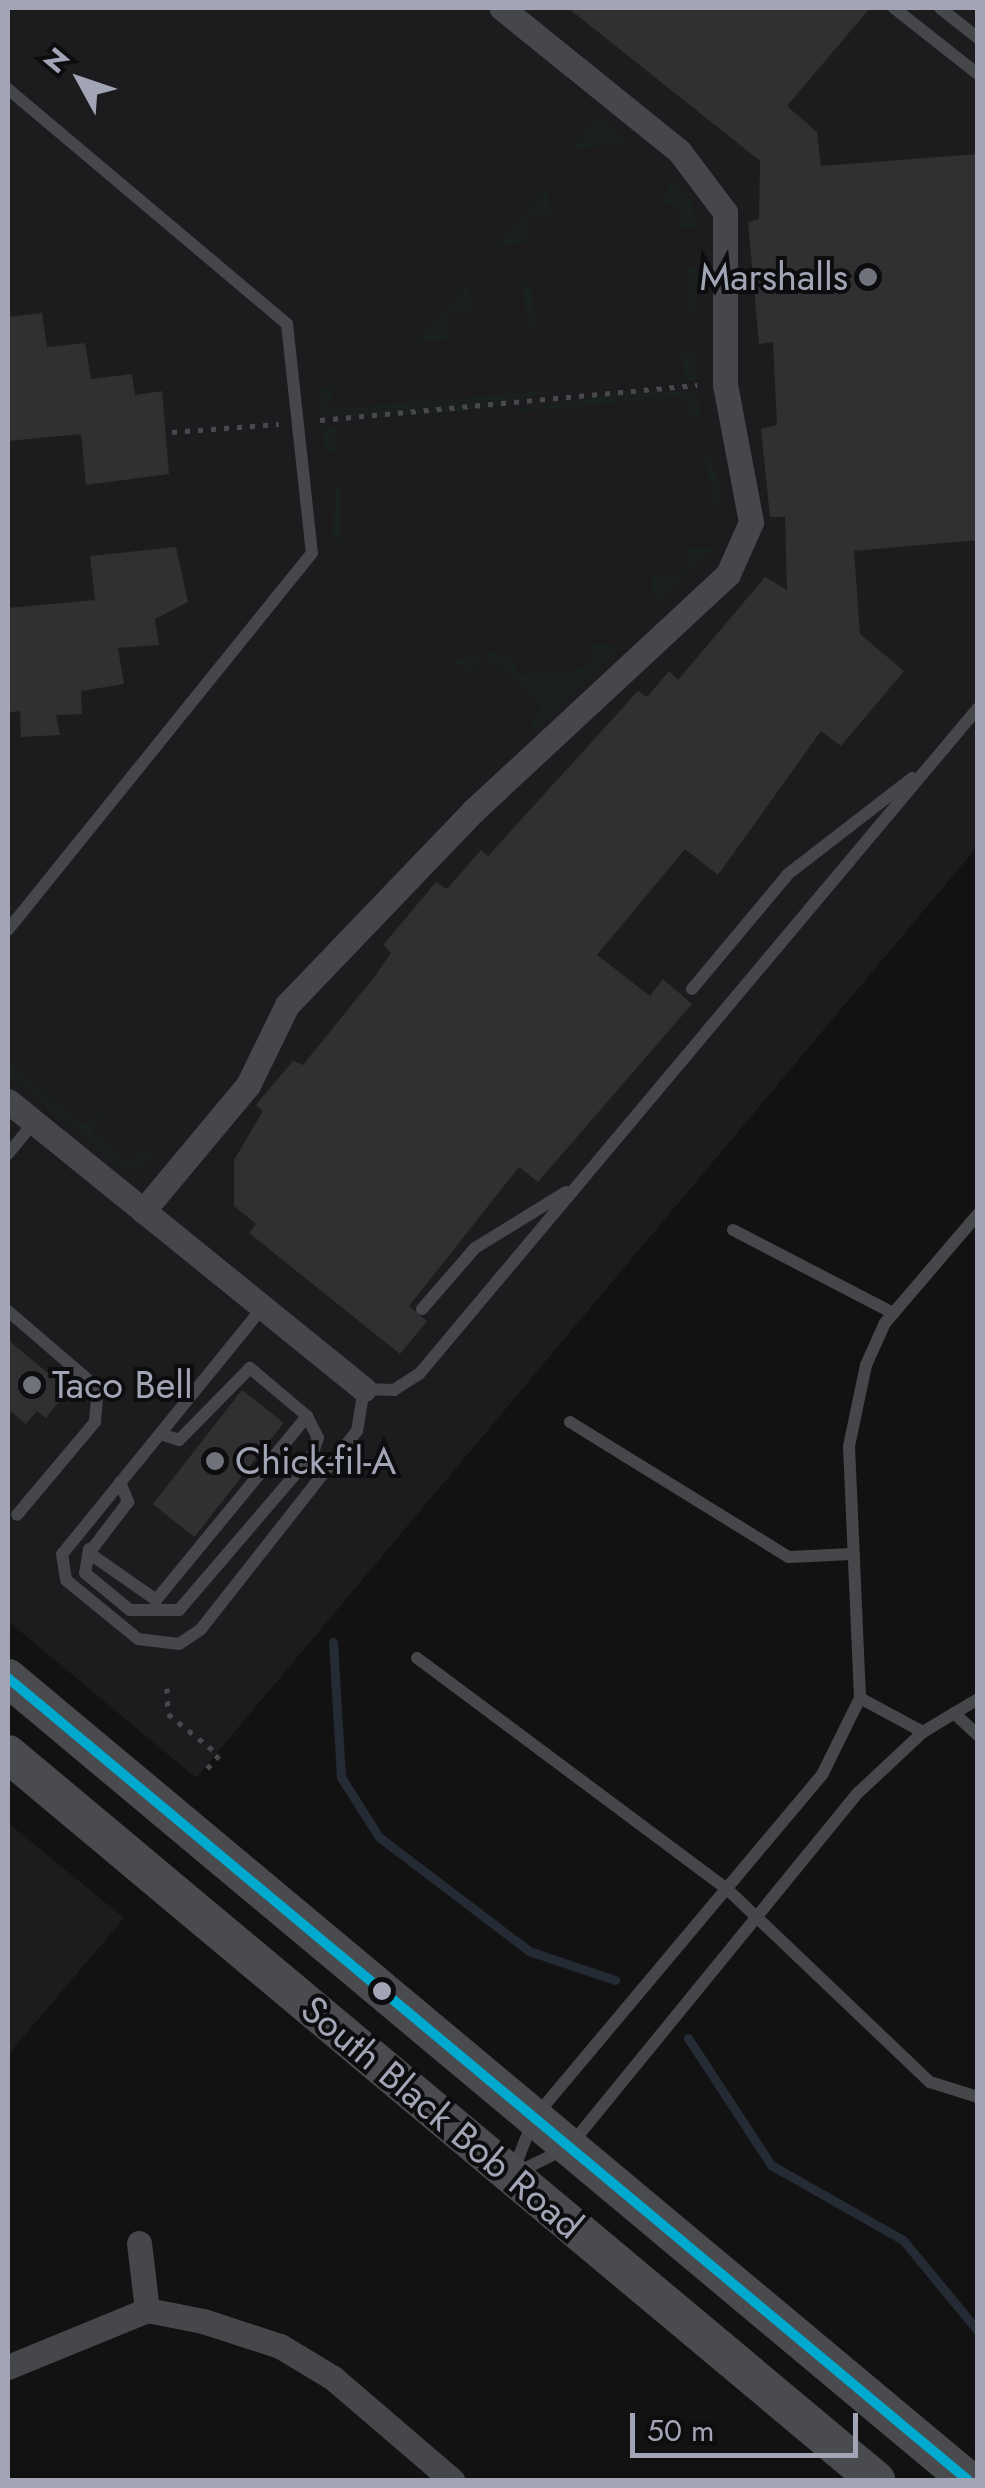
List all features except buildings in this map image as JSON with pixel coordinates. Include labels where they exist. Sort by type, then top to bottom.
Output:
[{"type":"main road","name":"South Black Bob Road","points":[[8,1678],[968,2480]]},
{"type":"main road","name":"South Black Bob Road","points":[[8,1754],[876,2480]]},
{"type":"street","points":[[143,1211],[248,1085],[288,1006],[474,810],[728,574],[751,522],[725,384],[725,212],[679,152],[502,8]]},
{"type":"street","points":[[8,1101],[364,1389]]},
{"type":"street","points":[[139,2243],[148,2310]]},
{"type":"street","points":[[8,2368],[148,2310],[280,2346],[333,2378],[452,2480]]},
{"type":"lane","points":[[894,8],[978,74]]},
{"type":"lane","points":[[940,8],[978,38]]},
{"type":"lane","points":[[8,90],[287,324],[301,422],[312,553],[8,930]]},
{"type":"lane","points":[[263,1308],[62,1554],[62,1568],[116,1624],[154,1644],[179,1644],[356,1431],[364,1389],[394,1390],[420,1373],[978,708]]},
{"type":"lane","points":[[692,989],[788,874],[932,763]]},
{"type":"lane","points":[[8,1154],[34,1122]]},
{"type":"lane","points":[[422,1309],[475,1248],[578,1185]]},
{"type":"lane","points":[[512,2176],[534,2118],[822,1775],[860,1698],[865,1655],[851,1554],[849,1446],[866,1365],[892,1313],[978,1214]]},
{"type":"lane","points":[[733,1230],[892,1313]]},
{"type":"lane","points":[[8,1311],[86,1378],[97,1398],[95,1422],[17,1515]]},
{"type":"lane","points":[[120,1482],[128,1502],[89,1549],[85,1572],[130,1610],[179,1610],[312,1455],[318,1438],[308,1416],[250,1368],[178,1440],[160,1434]]},
{"type":"lane","points":[[89,1549],[137,1595],[167,1596],[308,1416]]},
{"type":"lane","points":[[570,1422],[789,1557],[851,1554]]},
{"type":"lane","points":[[417,1658],[726,1888],[930,2082],[978,2096]]},
{"type":"lane","points":[[860,1698],[923,1732]]},
{"type":"lane","points":[[512,2176],[569,2147],[858,1792],[923,1732],[978,1699]]},
{"type":"lane","points":[[954,1714],[978,1736]]},
{"type":"path","points":[[172,432],[725,384]]},
{"type":"path","points":[[168,1688],[168,1714],[220,1755],[206,1769]]},
{"type":"shaded area","points":[[8,8],[977,8],[977,847],[196,1778],[8,1621]]},
{"type":"shaded area","points":[[601,118],[630,143],[576,149],[574,146]]},
{"type":"shaded area","points":[[671,176],[692,203],[696,228],[681,228],[677,203],[664,203]]},
{"type":"shaded area","points":[[547,188],[551,214],[527,217],[528,242],[495,246]]},
{"type":"shaded area","points":[[688,266],[698,268],[697,317],[689,312]]},
{"type":"shaded area","points":[[529,279],[537,326],[529,332],[522,285]]},
{"type":"shaded area","points":[[469,283],[472,310],[449,311],[448,340],[416,342]]},
{"type":"shaded area","points":[[682,353],[697,354],[697,380],[642,383],[685,378]]},
{"type":"shaded area","points":[[333,386],[328,409],[557,390],[475,410],[379,417],[322,414],[321,389]]},
{"type":"shaded area","points":[[631,390],[696,392],[701,416],[689,419],[685,396],[484,415]]},
{"type":"shaded area","points":[[374,425],[336,429],[337,451],[325,454],[323,427]]},
{"type":"shaded area","points":[[711,454],[723,501],[715,509],[704,459]]},
{"type":"shaded area","points":[[334,487],[341,489],[341,542],[333,540]]},
{"type":"shaded area","points":[[687,548],[715,548],[656,602],[651,577],[687,572]]},
{"type":"shaded area","points":[[591,644],[621,646],[536,729],[530,722],[543,704],[486,656],[469,674],[453,660],[499,652],[506,659],[509,651],[517,675],[590,668]]},
{"type":"shaded area","points":[[8,1063],[82,1125],[103,1110],[92,1133],[131,1165],[146,1149],[153,1156],[135,1170],[118,1165],[8,1073]]},
{"type":"shaded area","points":[[8,1823],[124,1918],[8,2055]]},
{"type":"waterway","points":[[333,1642],[341,1777],[379,1837],[529,1951],[615,1980]]},
{"type":"waterway","points":[[688,2038],[771,2165],[903,2240],[978,2331]]},
{"type":"transit line","points":[[8,1678],[968,2480]]},
{"type":"place","name":"Marshalls","points":[[868,277]]},
{"type":"place","name":"Taco Bell","points":[[32,1385]]},
{"type":"place","name":"Chick-fil-A","points":[[215,1461]]}]
